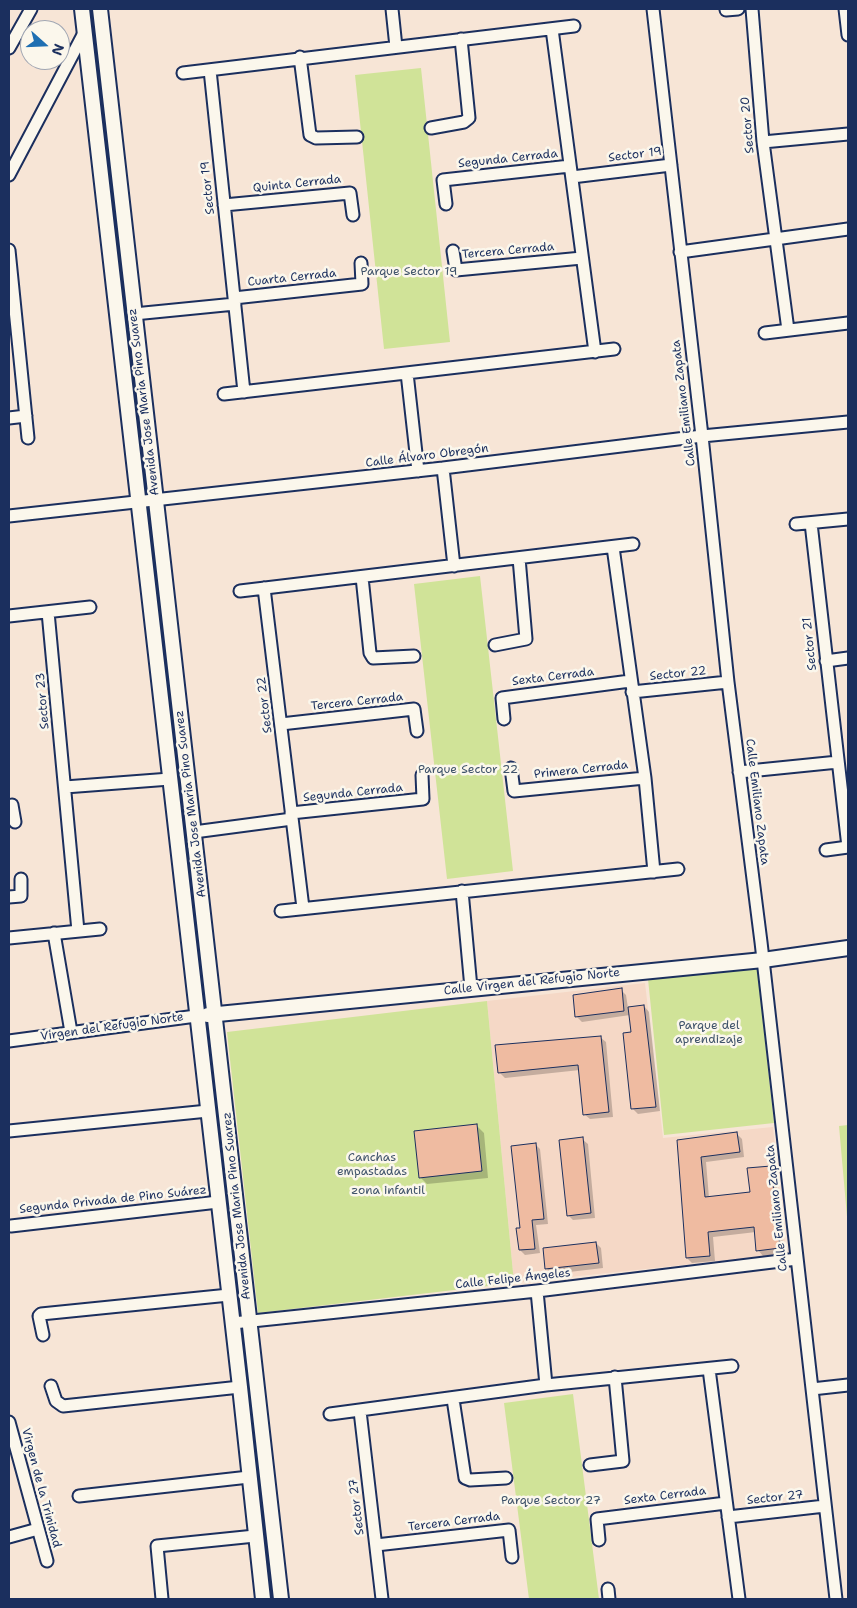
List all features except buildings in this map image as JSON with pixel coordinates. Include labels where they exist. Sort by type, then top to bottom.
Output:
[{"type":"street","points":[[9,48],[31,9]]},
{"type":"street","name":"Avenida Jose Maria Pino Suarez","points":[[82,9],[137,502],[240,1387],[262,1599]]},
{"type":"street","name":"Avenida Jose Maria Pino Suarez","points":[[100,9],[281,1599]]},
{"type":"street","points":[[392,9],[396,47]]},
{"type":"street","name":"Calle Emiliano Zapata","points":[[653,9],[728,682],[763,960],[836,1599]]},
{"type":"street","name":"Sector 20","points":[[752,9],[763,142],[788,330]]},
{"type":"street","points":[[845,9],[848,35]]},
{"type":"street","points":[[183,73],[300,57],[574,26]]},
{"type":"street","points":[[552,29],[595,352]]},
{"type":"street","points":[[9,175],[84,33]]},
{"type":"street","points":[[431,128],[464,122],[469,118],[461,39]]},
{"type":"street","points":[[300,57],[310,135],[316,138],[357,136]]},
{"type":"street","name":"Sector 19","points":[[210,70],[244,392]]},
{"type":"street","points":[[763,142],[848,134]]},
{"type":"street","points":[[97,151],[116,150]]},
{"type":"street","name":"Sector 19","points":[[571,172],[671,165]]},
{"type":"street","name":"Segunda Cerrada","points":[[446,204],[443,180],[571,172]]},
{"type":"street","name":"Quinta Cerrada","points":[[224,205],[350,193],[353,215]]},
{"type":"street","points":[[680,252],[848,229]]},
{"type":"street","points":[[9,250],[28,438]]},
{"type":"street","name":"Tercera Cerrada","points":[[453,251],[456,270],[582,258]]},
{"type":"street","name":"Cuarta Cerrada","points":[[234,301],[362,284],[361,263]]},
{"type":"street","points":[[134,314],[234,301]]},
{"type":"street","points":[[764,333],[848,323]]},
{"type":"street","points":[[224,394],[614,349]]},
{"type":"street","points":[[407,373],[418,470]]},
{"type":"street","points":[[9,418],[26,416]]},
{"type":"street","name":"Calle Álvaro Obregón","points":[[9,516],[443,468],[702,436],[848,422]]},
{"type":"street","points":[[443,468],[454,566]]},
{"type":"street","points":[[796,524],[848,519]]},
{"type":"street","name":"Sector 21","points":[[811,523],[848,847],[826,850]]},
{"type":"street","points":[[240,591],[633,544]]},
{"type":"street","points":[[613,547],[645,778],[654,872]]},
{"type":"street","points":[[495,645],[526,639],[520,558]]},
{"type":"street","points":[[362,576],[370,653],[373,658],[414,656]]},
{"type":"street","name":"Sector 22","points":[[264,588],[303,908]]},
{"type":"street","points":[[9,616],[90,607]]},
{"type":"street","name":"Sector 23","points":[[48,612],[78,931]]},
{"type":"street","points":[[826,660],[848,658]]},
{"type":"street","name":"Sector 22","points":[[631,686],[728,682]]},
{"type":"street","name":"Sexta Cerrada","points":[[504,719],[502,698],[631,686]]},
{"type":"street","name":"Tercera Cerrada","points":[[281,724],[414,709],[417,731]]},
{"type":"street","points":[[739,772],[837,757],[848,751]]},
{"type":"street","name":"Primera Cerrada","points":[[511,768],[514,791],[645,778]]},
{"type":"street","name":"Segunda Cerrada","points":[[292,816],[423,799],[422,775]]},
{"type":"street","points":[[65,787],[170,779]]},
{"type":"street","points":[[9,806],[12,805],[14,822]]},
{"type":"street","points":[[194,832],[292,816]]},
{"type":"street","points":[[280,911],[678,869]]},
{"type":"street","points":[[9,897],[21,896],[20,880]]},
{"type":"street","points":[[462,891],[471,988]]},
{"type":"street","points":[[9,938],[100,929]]},
{"type":"street","points":[[54,933],[71,1032]]},
{"type":"street","name":"Calle Virgen del Refugio Norte","points":[[215,1014],[763,960],[848,948]]},
{"type":"street","name":"Virgen del Refugio Norte","points":[[9,1041],[215,1014]]},
{"type":"street","points":[[9,1131],[208,1111]]},
{"type":"street","name":"Segunda Privada de Pino Suárez","points":[[11,1226],[218,1202]]},
{"type":"street","name":"Calle Felipe Ángeles","points":[[232,1323],[537,1291],[797,1258]]},
{"type":"street","points":[[537,1291],[546,1385]]},
{"type":"street","points":[[43,1335],[38,1316],[41,1314],[229,1295]]},
{"type":"street","points":[[330,1414],[454,1399],[546,1385],[732,1366]]},
{"type":"street","points":[[709,1369],[728,1517],[736,1599]]},
{"type":"street","points":[[590,1465],[623,1461],[615,1377]]},
{"type":"street","points":[[812,1390],[848,1385]]},
{"type":"street","points":[[51,1386],[56,1401],[63,1406],[240,1387]]},
{"type":"street","points":[[454,1399],[465,1478],[470,1480],[506,1478]]},
{"type":"street","name":"Sector 27","points":[[360,1411],[382,1599]]},
{"type":"street","name":"Virgen de la Trinidad","points":[[9,1422],[13,1455],[47,1561]]},
{"type":"street","points":[[79,1496],[249,1477]]},
{"type":"street","name":"Sexta Cerrada","points":[[599,1540],[597,1519],[726,1503]]},
{"type":"street","name":"Sector 27","points":[[728,1517],[825,1506]]},
{"type":"street","points":[[9,1537],[38,1529]]},
{"type":"street","name":"Tercera Cerrada","points":[[376,1545],[509,1530],[512,1557]]},
{"type":"street","points":[[162,1599],[157,1546],[255,1536]]},
{"type":"shaded area","points":[[645,983],[663,1138],[773,1127],[786,1254],[514,1283],[487,1001]]},
{"type":"green space","name":"Parque Sector 19","points":[[421,68],[450,342],[384,349],[355,75]]},
{"type":"green space","name":"Parque Sector 22","points":[[480,576],[513,871],[447,879],[414,584]]},
{"type":"green space","name":"Parque del aprendizaje","points":[[757,967],[774,1123],[664,1135],[648,979]]},
{"type":"green space","name":"Canchas empastadas","points":[[487,1001],[514,1283],[258,1313],[227,1032]]},
{"type":"green space","points":[[848,1125],[848,1228],[839,1126]]},
{"type":"green space","name":"Parque Sector 27","points":[[573,1394],[599,1599],[529,1599],[504,1403]]},
{"type":"park label","name":"zona infantil","points":[[388,1191]]}]
